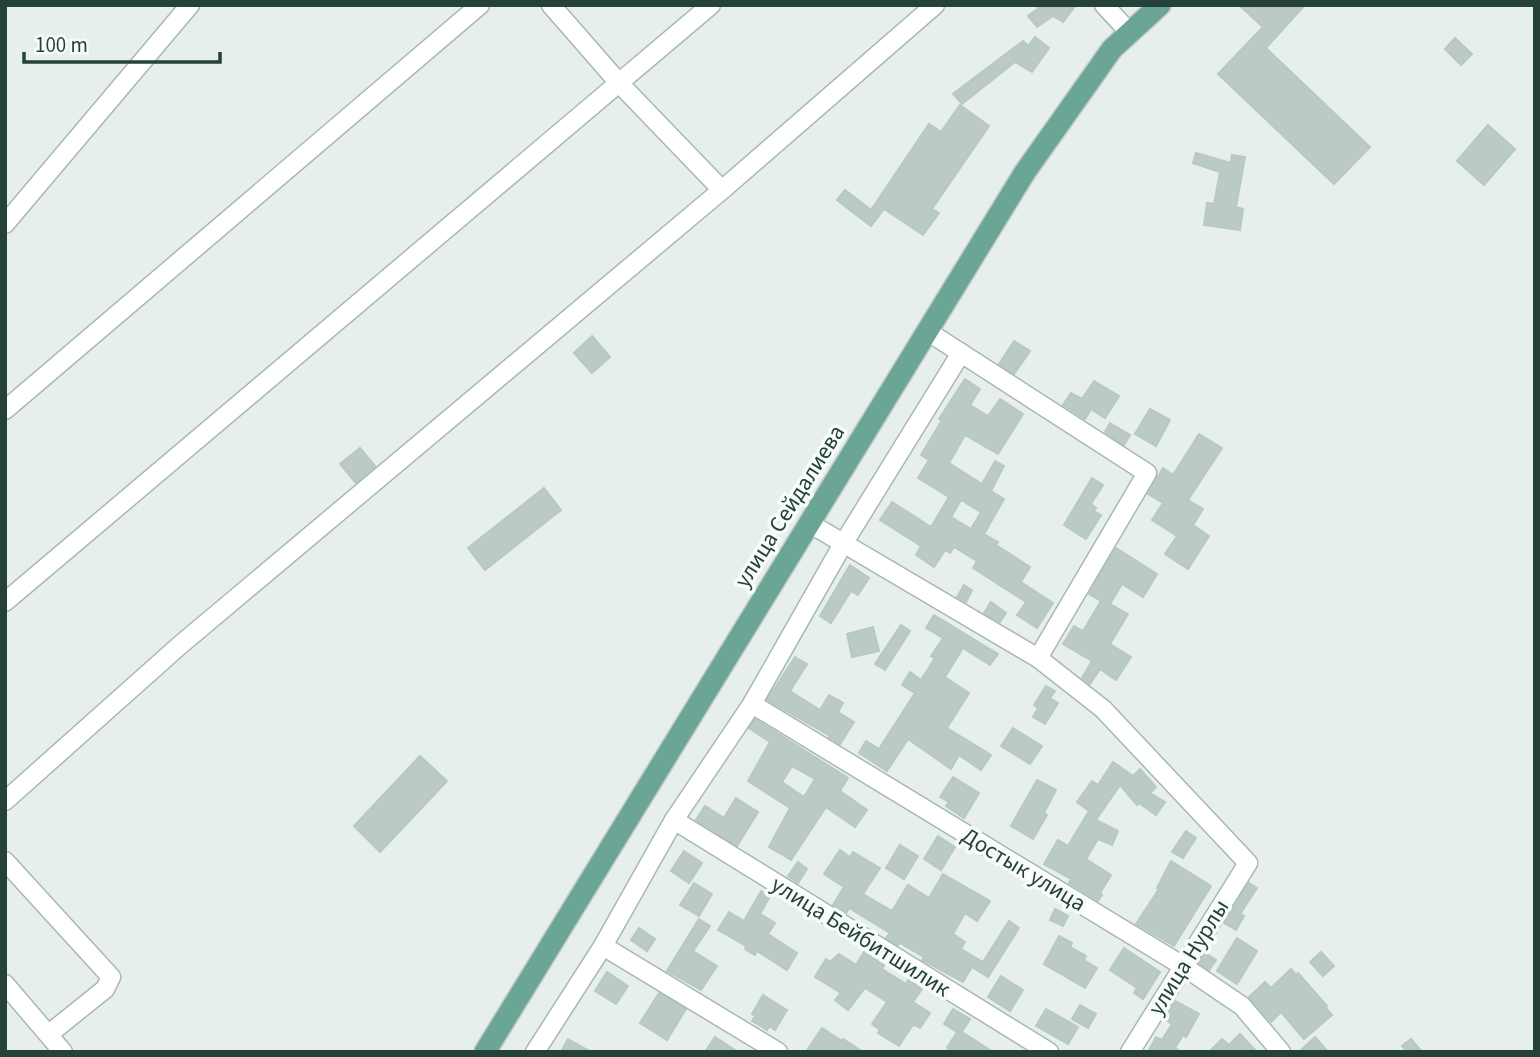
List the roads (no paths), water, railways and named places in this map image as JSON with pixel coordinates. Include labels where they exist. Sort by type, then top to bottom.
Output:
[{"type":"main road","name":"улица Сейдалиева","points":[[485,1052],[1025,172],[1112,49],[1160,5]]},
{"type":"street","points":[[5,224],[190,5]]},
{"type":"street","points":[[5,410],[480,5]]},
{"type":"street","points":[[551,5],[619,83],[722,190]]},
{"type":"street","points":[[5,602],[711,5]]},
{"type":"street","points":[[5,801],[179,646],[722,190],[935,5]]},
{"type":"street","points":[[1104,5],[1130,33]]},
{"type":"street","points":[[809,523],[1038,658],[1147,472],[927,331]]},
{"type":"street","points":[[535,1052],[603,946],[674,820],[752,704],[843,544],[961,353]]},
{"type":"street","name":"улица Нурлы","points":[[1038,658],[1103,709],[1248,863],[1130,1052]]},
{"type":"street","name":"Достык улица","points":[[752,704],[1182,966],[1242,1006],[1281,1052]]},
{"type":"street","name":"улица Бейбитшилик","points":[[674,820],[1049,1052]]},
{"type":"street","points":[[5,861],[111,976],[105,989],[49,1034]]},
{"type":"street","points":[[603,946],[778,1052]]},
{"type":"street","points":[[5,984],[63,1052]]}]
